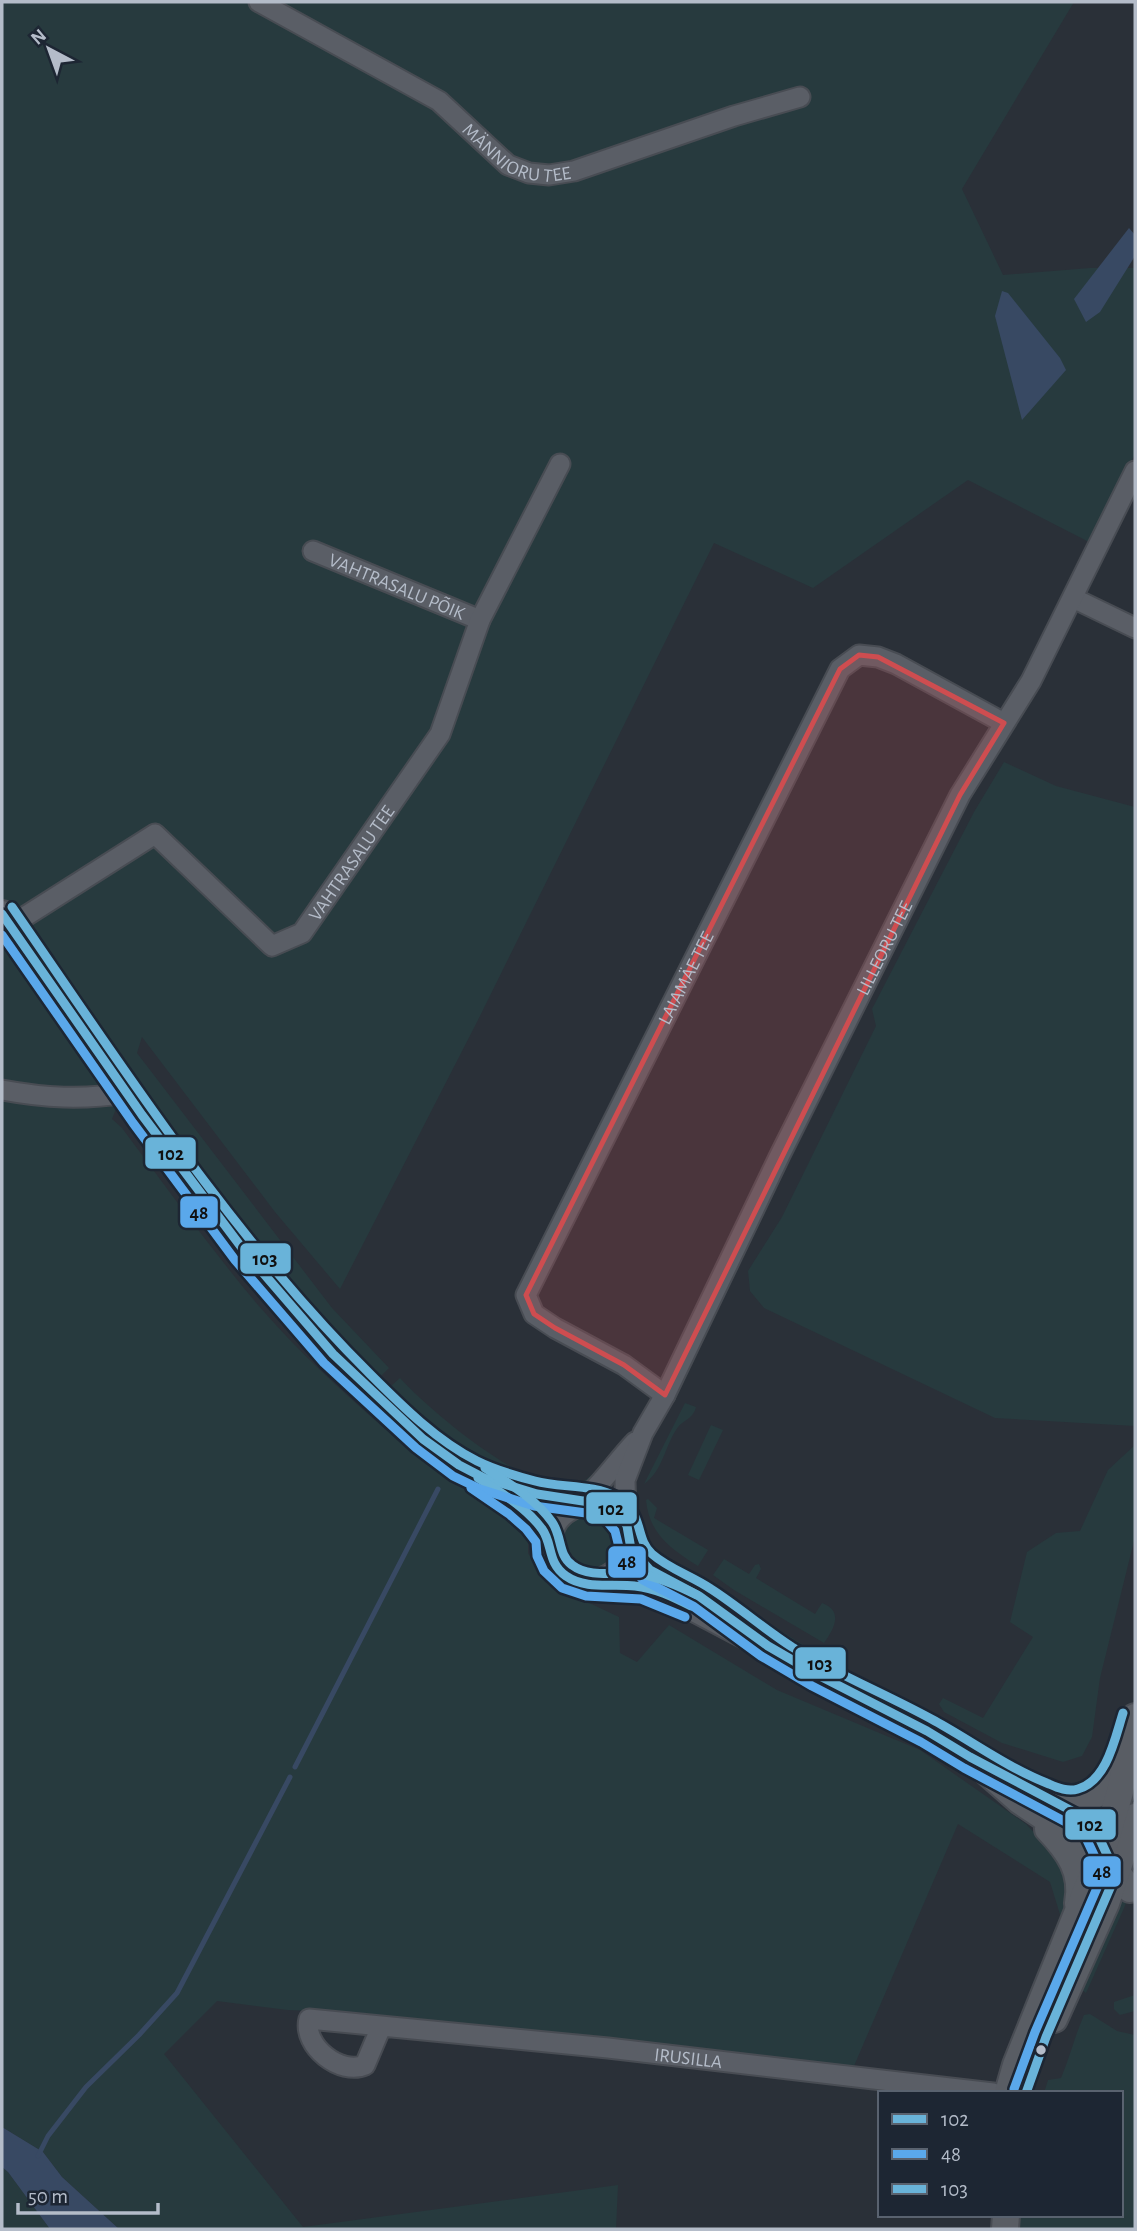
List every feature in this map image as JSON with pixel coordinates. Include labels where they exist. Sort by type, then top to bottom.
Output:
[{"type":"main road","points":[[6,920],[126,1093],[227,1232],[274,1290],[327,1349],[411,1428],[520,1509],[538,1524],[548,1538]]},
{"type":"main road","points":[[471,1473],[538,1495],[598,1502],[614,1509],[626,1522],[631,1549],[627,1561],[619,1571],[609,1579],[597,1583]]},
{"type":"main road","points":[[581,1502],[569,1507],[551,1526],[549,1551],[553,1563],[561,1573],[584,1584],[655,1590],[693,1607],[927,1731],[1084,1818],[1096,1831],[1104,1849],[1127,1884]]},
{"type":"main road","points":[[631,1549],[650,1570],[699,1595],[768,1646]]},
{"type":"main road","points":[[1052,1800],[1072,1804],[1090,1799],[1104,1788],[1111,1779],[1135,1718]]},
{"type":"main road","points":[[1009,2091],[1016,2065],[1104,1849],[1120,1792],[1135,1718]]},
{"type":"main road","points":[[970,1757],[1020,1801],[1065,1848],[1075,1863],[1079,1877],[1079,1895],[1073,1928]]},
{"type":"main road","points":[[1020,1801],[1074,1837],[1104,1849],[1114,1845],[1126,1833],[1135,1817]]},
{"type":"main road","points":[[1027,2091],[1041,2047],[1105,1903],[1127,1884],[1135,1817]]},
{"type":"street","name":"MÄNNIORU TEE","points":[[259,2],[439,102],[508,165],[529,173],[549,175],[574,171],[734,116],[800,97]]},
{"type":"street","name":"VAHTRASALU TEE","points":[[6,920],[155,834],[272,946],[302,933],[440,734],[480,620],[560,464]]},
{"type":"street","name":"LILLEORU TEE","points":[[626,1522],[625,1480],[643,1433],[665,1395],[780,1155],[960,794],[1031,681],[1135,471]]},
{"type":"street","name":"VAHTRASALU PÕIK","points":[[313,551],[480,620]]},
{"type":"street","points":[[1073,598],[1135,628]]},
{"type":"street","name":"LAIAMÄE TEE","points":[[665,1395],[624,1365],[534,1314],[526,1295],[840,669],[859,655],[878,657],[896,664],[1004,723]]},
{"type":"street","points":[[2,1090],[65,1098],[126,1093]]},
{"type":"street","name":"LILLEORU TEE","points":[[581,1502],[601,1485],[621,1456],[643,1433]]},
{"type":"street","name":"IRUSILLA","points":[[381,2026],[608,2048],[976,2091]]},
{"type":"highlighted area","points":[[859,655],[878,657],[1004,723],[960,795],[665,1395],[624,1365],[534,1314],[526,1295],[840,669]]},
{"type":"green space","points":[[2,2],[1074,2],[962,189],[1003,275],[1090,268],[1135,268],[1135,454],[1089,542],[968,480],[813,588],[714,543],[478,1020],[340,1289],[275,1212],[142,1037],[137,1053],[332,1308],[389,1368],[378,1379],[288,1284],[214,1190],[131,1070],[112,1119],[122,1128],[205,1240],[258,1305],[319,1369],[418,1455],[528,1526],[528,1553],[545,1582],[619,1617],[620,1653],[637,1662],[669,1625],[777,1690],[920,1750],[1026,1824],[1057,1857],[1069,1885],[1062,1921],[1050,1882],[958,1824],[854,2066],[362,2013],[288,2010],[217,2001],[164,2054],[303,2227],[618,2185],[616,2229],[119,2229],[62,2177],[43,2152],[2,2127]]},
{"type":"green space","points":[[1004,762],[1056,786],[1135,807],[1135,1426],[995,1418],[764,1308],[750,1291],[748,1271],[782,1217],[876,1026],[872,1009],[974,812]]},
{"type":"green space","points":[[400,1378],[457,1430],[509,1466],[535,1479],[558,1486],[577,1485],[595,1472],[601,1474],[578,1491],[489,1470],[459,1450],[398,1398],[390,1387]]},
{"type":"green space","points":[[685,1403],[696,1407],[695,1411],[678,1427],[656,1472],[644,1484]]},
{"type":"green space","points":[[711,1425],[723,1430],[699,1480],[688,1475]]},
{"type":"green space","points":[[1135,1445],[1135,1537],[1100,1678],[1092,1737],[1082,1756],[1063,1762],[1002,1743],[944,1712],[939,1704],[943,1698],[983,1718],[1033,1637],[1010,1622],[1027,1552],[1056,1533],[1080,1531],[1108,1470]]},
{"type":"green space","points":[[648,1499],[657,1508],[654,1518],[708,1550],[698,1566],[670,1547],[657,1531],[648,1512]]},
{"type":"green space","points":[[589,1514],[600,1516],[609,1522],[615,1531],[615,1553],[609,1562],[600,1568],[589,1570],[578,1568],[569,1562],[563,1553],[561,1542],[563,1531],[569,1522],[578,1516]]},
{"type":"green space","points":[[724,1559],[749,1574],[755,1565],[759,1564],[761,1569],[756,1578],[815,1614],[822,1603],[829,1606],[835,1615],[835,1621],[824,1643],[713,1575]]},
{"type":"green space","points":[[712,1588],[813,1651],[798,1651],[789,1646],[707,1593]]},
{"type":"green space","points":[[1120,1897],[1127,1900],[1086,1993],[1081,1989]]},
{"type":"green space","points":[[1135,1995],[1135,2011],[1120,2015],[1114,2009],[1114,2002]]},
{"type":"green space","points":[[1090,2014],[1117,2031],[1135,2035],[1135,2229],[1018,2229],[1018,2217],[1123,2217],[1123,2091],[1045,2091],[1048,2080],[1061,2078],[1084,2015]]},
{"type":"green space","points":[[2,2167],[8,2172],[50,2229],[2,2229]]},
{"type":"water","points":[[1129,228],[1135,235],[1135,256],[1100,312],[1086,322],[1074,299]]},
{"type":"water","points":[[1002,291],[1008,293],[1060,358],[1066,370],[1022,420],[995,316]]},
{"type":"water","points":[[2,2127],[43,2152],[62,2177],[119,2229],[50,2229],[2,2167]]},
{"type":"waterway","points":[[295,1767],[438,1489]]},
{"type":"waterway","points":[[38,2156],[48,2136],[86,2087],[177,1993],[290,1777]]},
{"type":"transit line","name":"103","points":[[12,907],[137,1089],[271,1266],[371,1375],[434,1433],[462,1453],[491,1467],[528,1479],[598,1490],[617,1497],[632,1510],[646,1548],[666,1564],[711,1589],[809,1657],[935,1721],[1034,1778],[1056,1787],[1074,1790],[1096,1777],[1113,1746],[1123,1713]]},
{"type":"transit line","name":"102","points":[[2,914],[142,1115],[245,1252],[333,1354],[423,1439],[459,1465],[484,1478],[537,1494],[596,1503],[611,1508],[621,1516],[627,1526],[631,1549],[650,1570],[699,1596],[768,1646],[818,1675],[1085,1818],[1096,1831],[1116,1874],[1046,2037],[1027,2091]]},
{"type":"transit line","name":"48","points":[[2,935],[133,1123],[235,1260],[324,1363],[416,1448],[453,1476],[480,1489],[534,1506],[586,1513],[605,1519],[615,1531],[621,1555],[643,1580],[693,1606],[761,1656],[812,1686],[921,1742],[1077,1828],[1086,1838],[1103,1874],[1035,2032],[1014,2089]]},
{"type":"transit line","name":"103","points":[[485,1468],[538,1506],[555,1527],[564,1556],[572,1565],[587,1572],[641,1574],[697,1595]]},
{"type":"transit line","name":"102","points":[[478,1478],[512,1500],[536,1521],[545,1535],[556,1565],[566,1576],[591,1585],[642,1587],[691,1606]]},
{"type":"transit line","name":"48","points":[[471,1488],[526,1529],[536,1542],[537,1556],[544,1571],[562,1588],[586,1596],[641,1599],[685,1617]]}]
